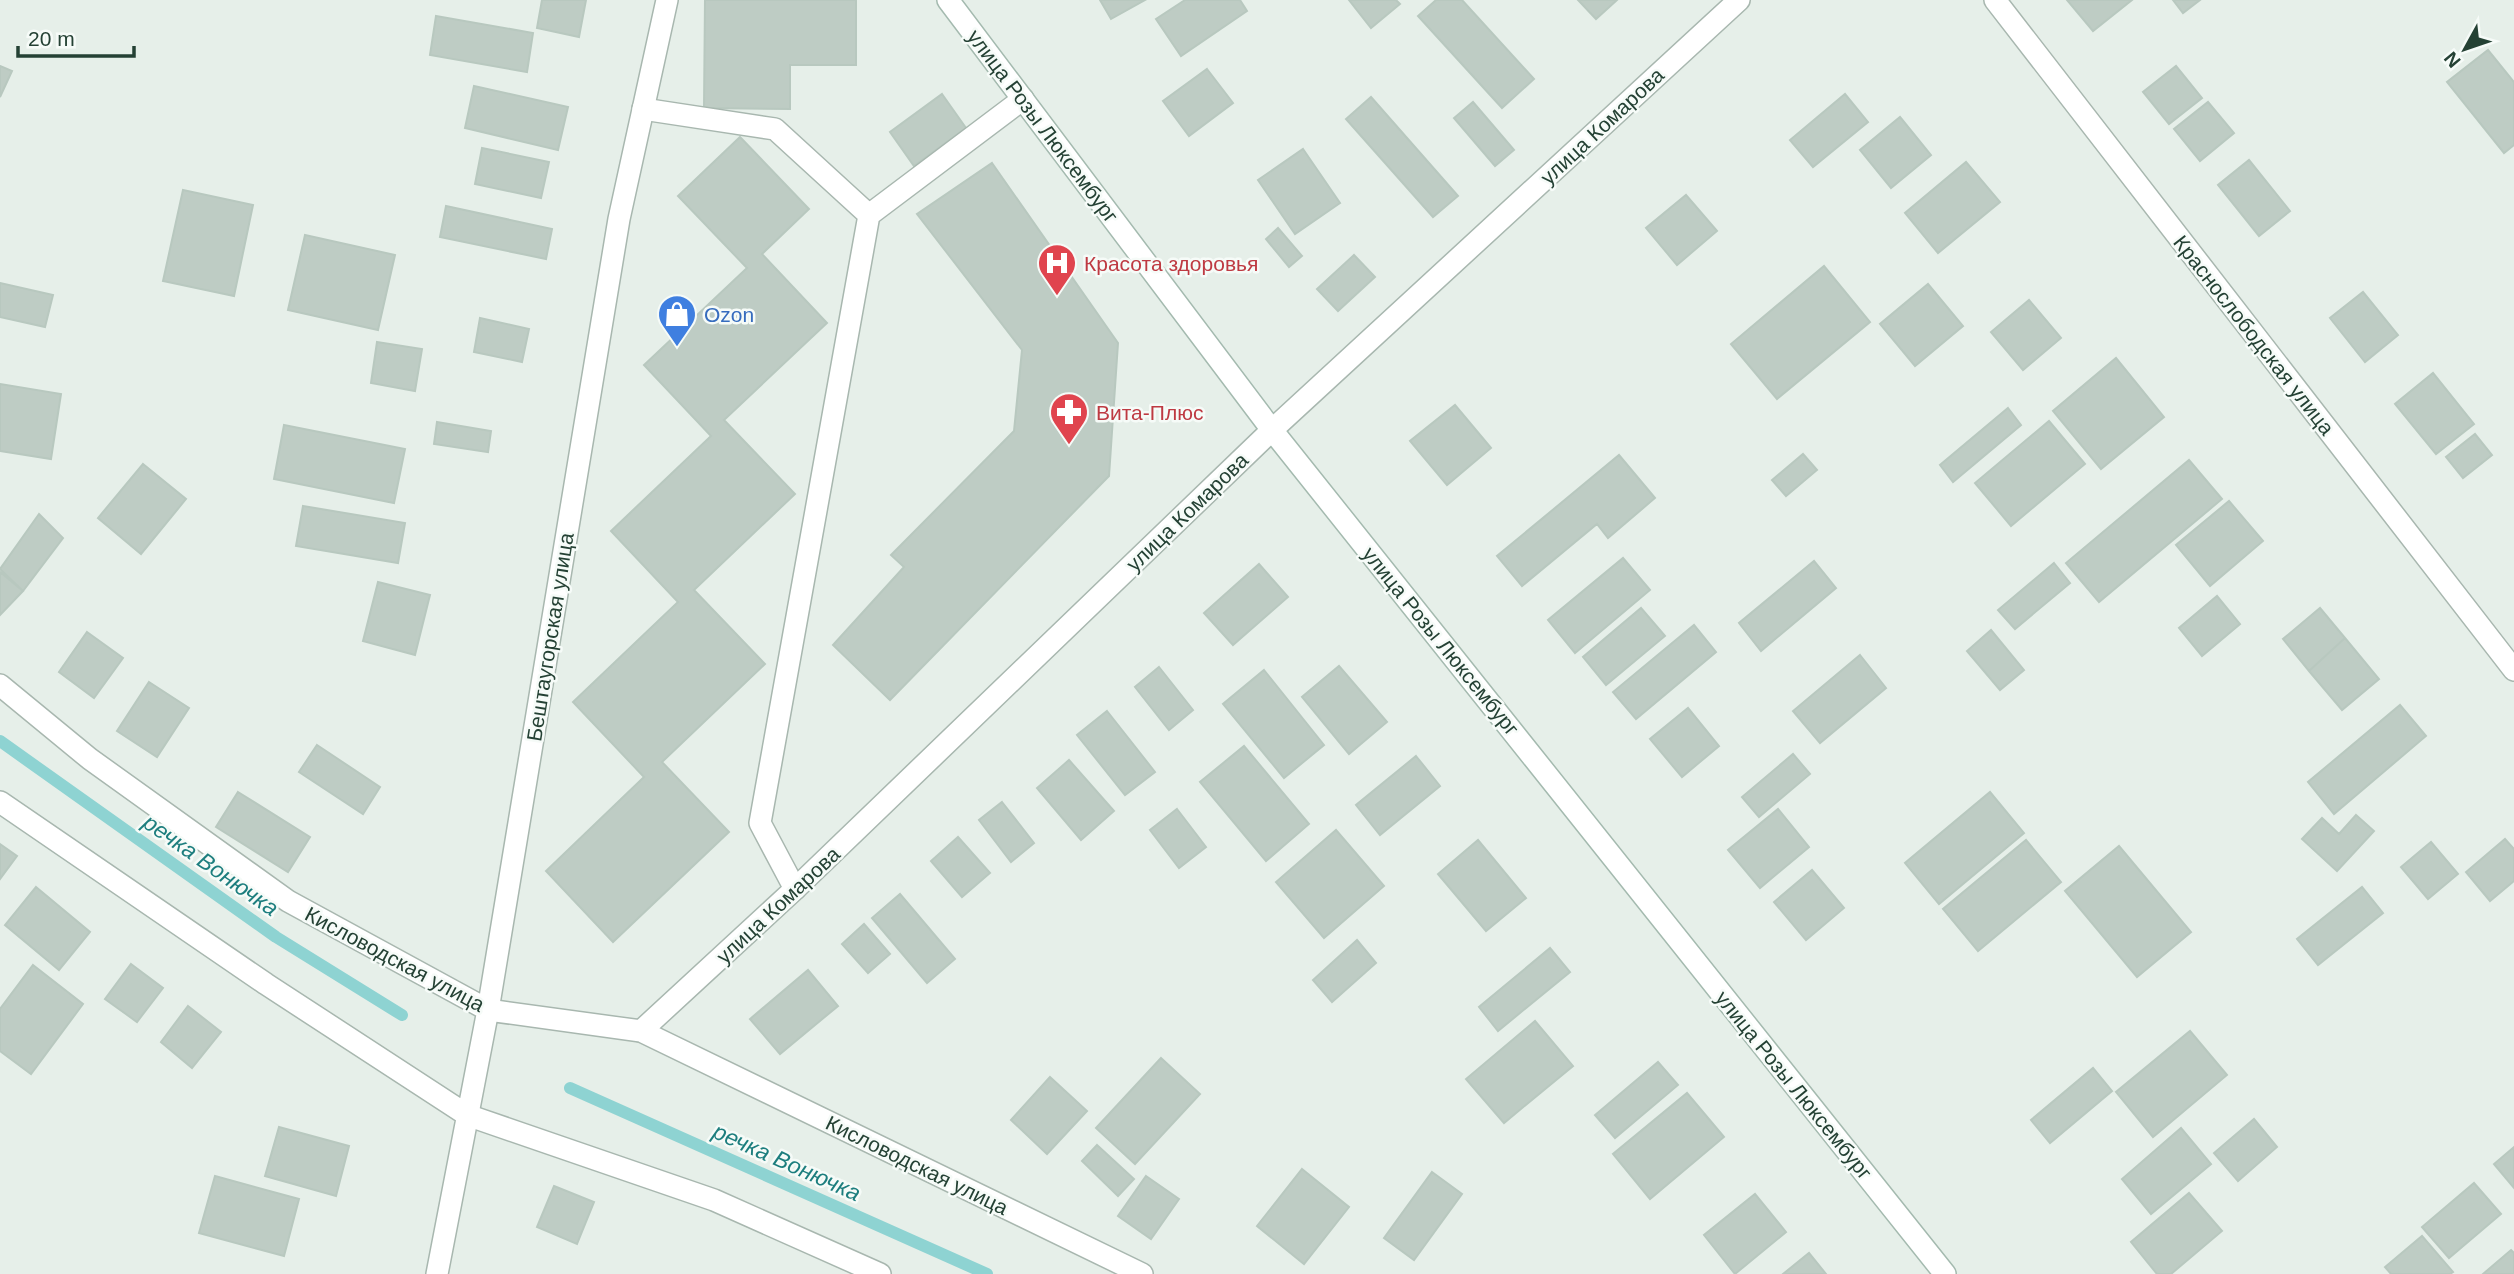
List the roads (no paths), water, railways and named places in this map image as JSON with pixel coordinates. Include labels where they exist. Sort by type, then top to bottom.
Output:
[{"type":"street","name":"Бештаугорская улица","points":[[437,1274],[488,1010],[620,219],[667,0]]},
{"type":"street","name":"улица Розы Люксембург","points":[[948,0],[1272,430],[1945,1274]]},
{"type":"street","name":"улица Комарова","points":[[641,1031],[795,890],[1272,430],[1739,0]]},
{"type":"street","name":"Краснослободская улица","points":[[1995,0],[2514,670]]},
{"type":"street","points":[[795,890],[760,823],[869,215],[1023,99]]},
{"type":"street","points":[[643,109],[775,129],[869,215]]},
{"type":"street","name":"Кисловодская улица","points":[[0,685],[90,759],[288,901],[488,1010],[641,1031],[1142,1274]]},
{"type":"street","points":[[0,802],[266,984],[467,1115],[714,1200],[880,1274]]},
{"type":"waterway","name":"речка Вонючка","points":[[0,741],[276,937],[402,1015]]},
{"type":"waterway","name":"речка Вонючка","points":[[570,1088],[987,1274]]},
{"type":"place","name":"Красота здоровья","points":[[1057,297]]},
{"type":"place","name":"Ozon","points":[[677,348]]},
{"type":"place","name":"Вита-Плюс","points":[[1069,446]]}]
